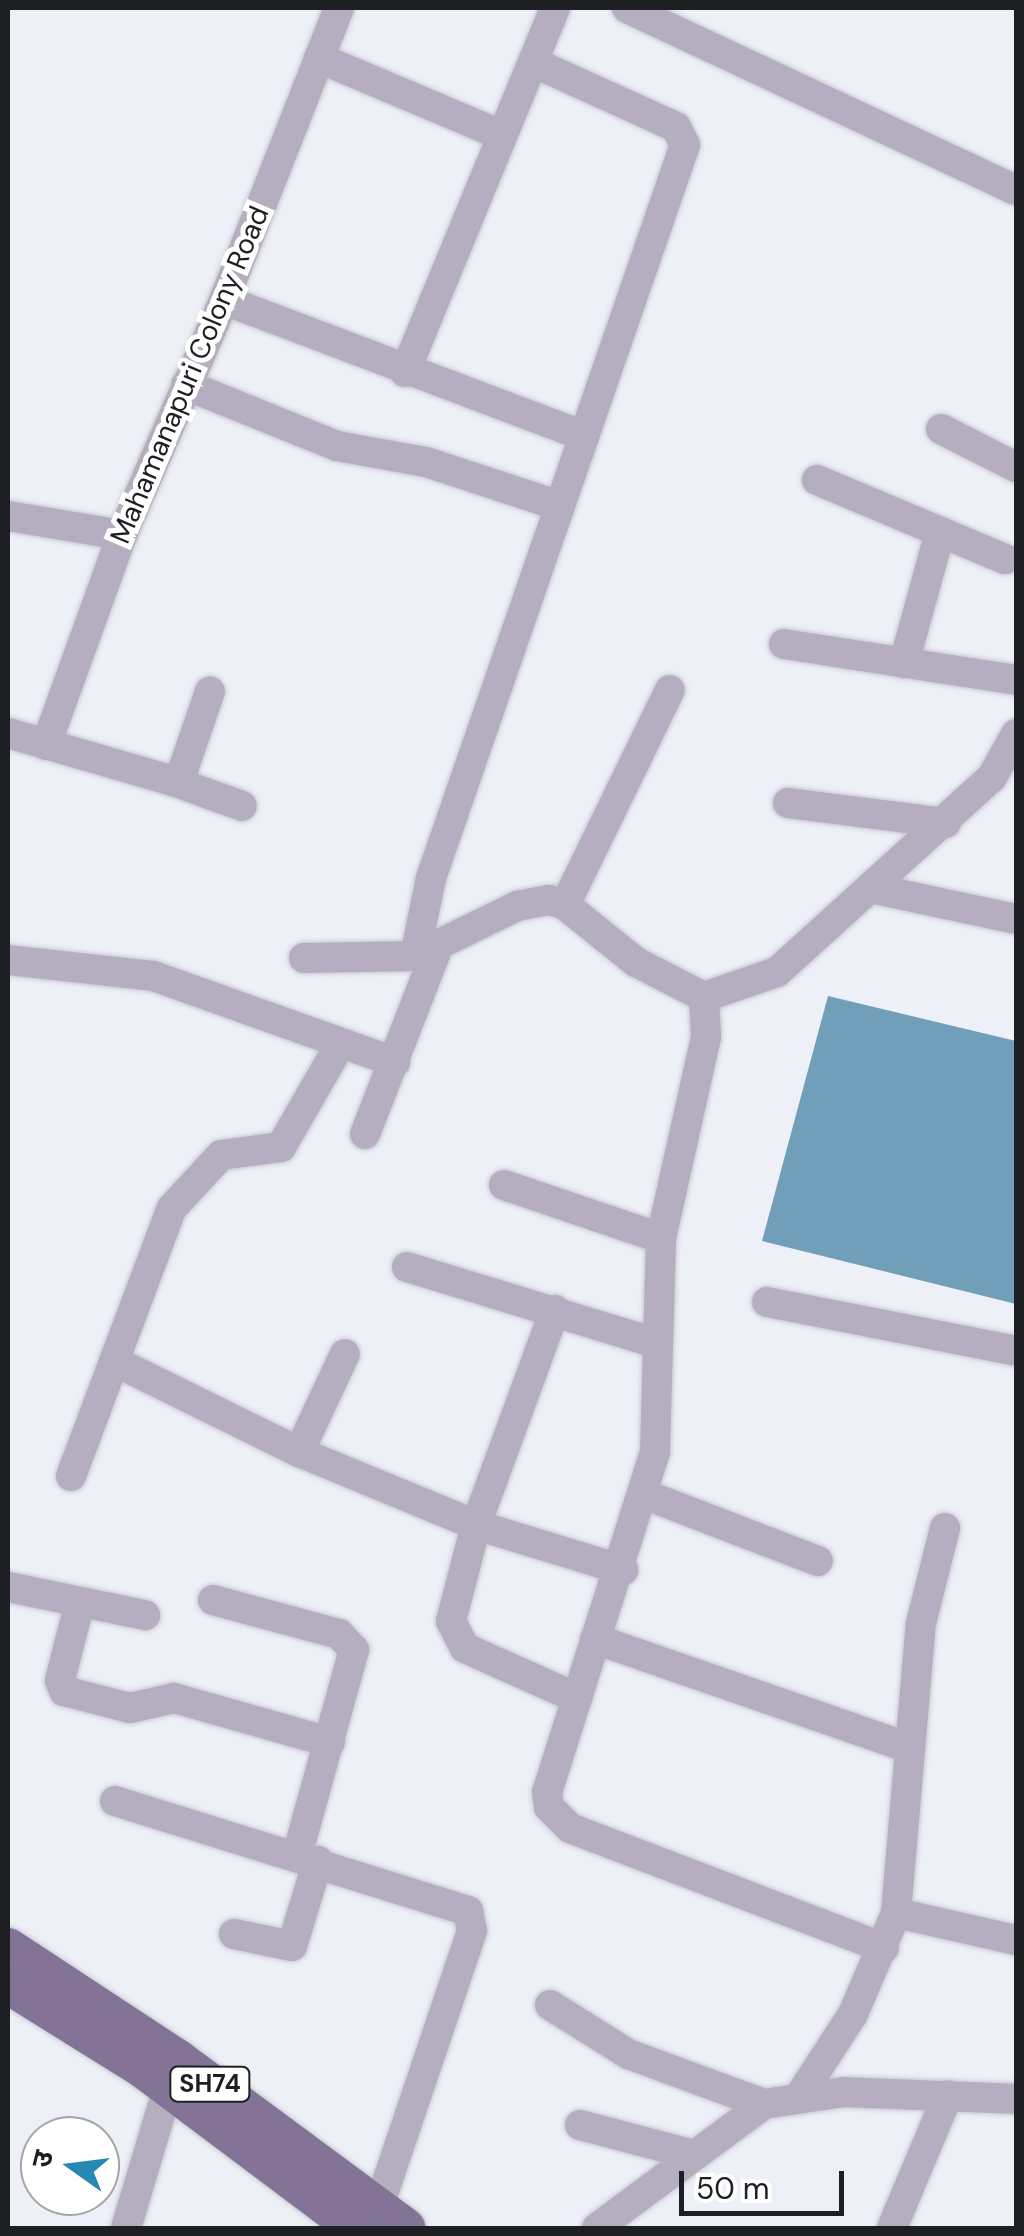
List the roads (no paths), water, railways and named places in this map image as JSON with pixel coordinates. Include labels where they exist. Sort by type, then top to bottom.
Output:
[{"type":"main road","name":"SH74","points":[[8,1948],[177,2059],[378,2224]]},
{"type":"main road","name":"SH74","points":[[8,1984],[378,2224]]},
{"type":"street","name":"Mahamanapuri Colony Road","points":[[46,745],[122,535],[224,300],[339,8]]},
{"type":"street","points":[[405,372],[555,8]]},
{"type":"street","points":[[627,8],[1016,190]]},
{"type":"street","points":[[319,58],[500,134]]},
{"type":"street","points":[[365,1134],[394,1062],[426,952],[432,878],[684,134],[533,62]]},
{"type":"street","points":[[224,300],[405,372],[584,436]]},
{"type":"street","points":[[186,385],[338,446],[426,462],[560,506]]},
{"type":"street","points":[[941,429],[1016,468]]},
{"type":"street","points":[[817,480],[1005,560]]},
{"type":"street","points":[[8,516],[122,535]]},
{"type":"street","points":[[904,663],[940,532]]},
{"type":"street","points":[[784,644],[1016,680]]},
{"type":"street","points":[[173,781],[182,770],[210,690]]},
{"type":"street","points":[[565,906],[670,690]]},
{"type":"street","points":[[8,733],[173,781],[242,806]]},
{"type":"street","points":[[304,958],[426,952],[517,906],[549,900],[565,906],[636,962],[704,997],[777,972],[946,823],[1004,780],[1016,734]]},
{"type":"street","points":[[788,803],[946,823]]},
{"type":"street","points":[[876,888],[1016,919]]},
{"type":"street","points":[[8,960],[65,961],[153,976],[338,1046],[394,1062]]},
{"type":"street","points":[[704,997],[706,1037],[660,1238],[655,1452],[646,1495],[547,1792],[557,1818],[884,1948]]},
{"type":"street","points":[[71,1476],[184,1188],[232,1149],[281,1147],[338,1046]]},
{"type":"street","points":[[504,1185],[660,1238]]},
{"type":"street","points":[[407,1267],[656,1343]]},
{"type":"street","points":[[767,1302],[1016,1351]]},
{"type":"street","points":[[556,1310],[476,1525],[451,1621],[455,1636],[465,1648],[576,1698]]},
{"type":"street","points":[[299,1452],[344,1354]]},
{"type":"street","points":[[114,1361],[299,1452],[476,1525],[622,1570]]},
{"type":"street","points":[[646,1495],[818,1561]]},
{"type":"street","points":[[801,2094],[853,2014],[896,1912],[920,1623],[945,1528]]},
{"type":"street","points":[[8,1587],[145,1615]]},
{"type":"street","points":[[213,1600],[350,1641],[354,1662],[330,1742],[292,1946],[234,1934]]},
{"type":"street","points":[[80,1602],[60,1680],[64,1691],[130,1708],[174,1698],[330,1742]]},
{"type":"street","points":[[595,1639],[910,1748]]},
{"type":"street","points":[[115,1800],[456,1904],[472,1920],[378,2224]]},
{"type":"street","points":[[896,1912],[1016,1940]]},
{"type":"street","points":[[550,2005],[628,2054],[764,2104]]},
{"type":"street","points":[[126,2228],[168,2088]]},
{"type":"street","points":[[597,2228],[690,2154],[764,2104],[801,2094],[1016,2099]]},
{"type":"street","points":[[892,2228],[948,2095]]},
{"type":"street","points":[[580,2125],[690,2154]]},
{"type":"water","points":[[828,996],[1016,1041],[1016,1304],[762,1241]]}]
